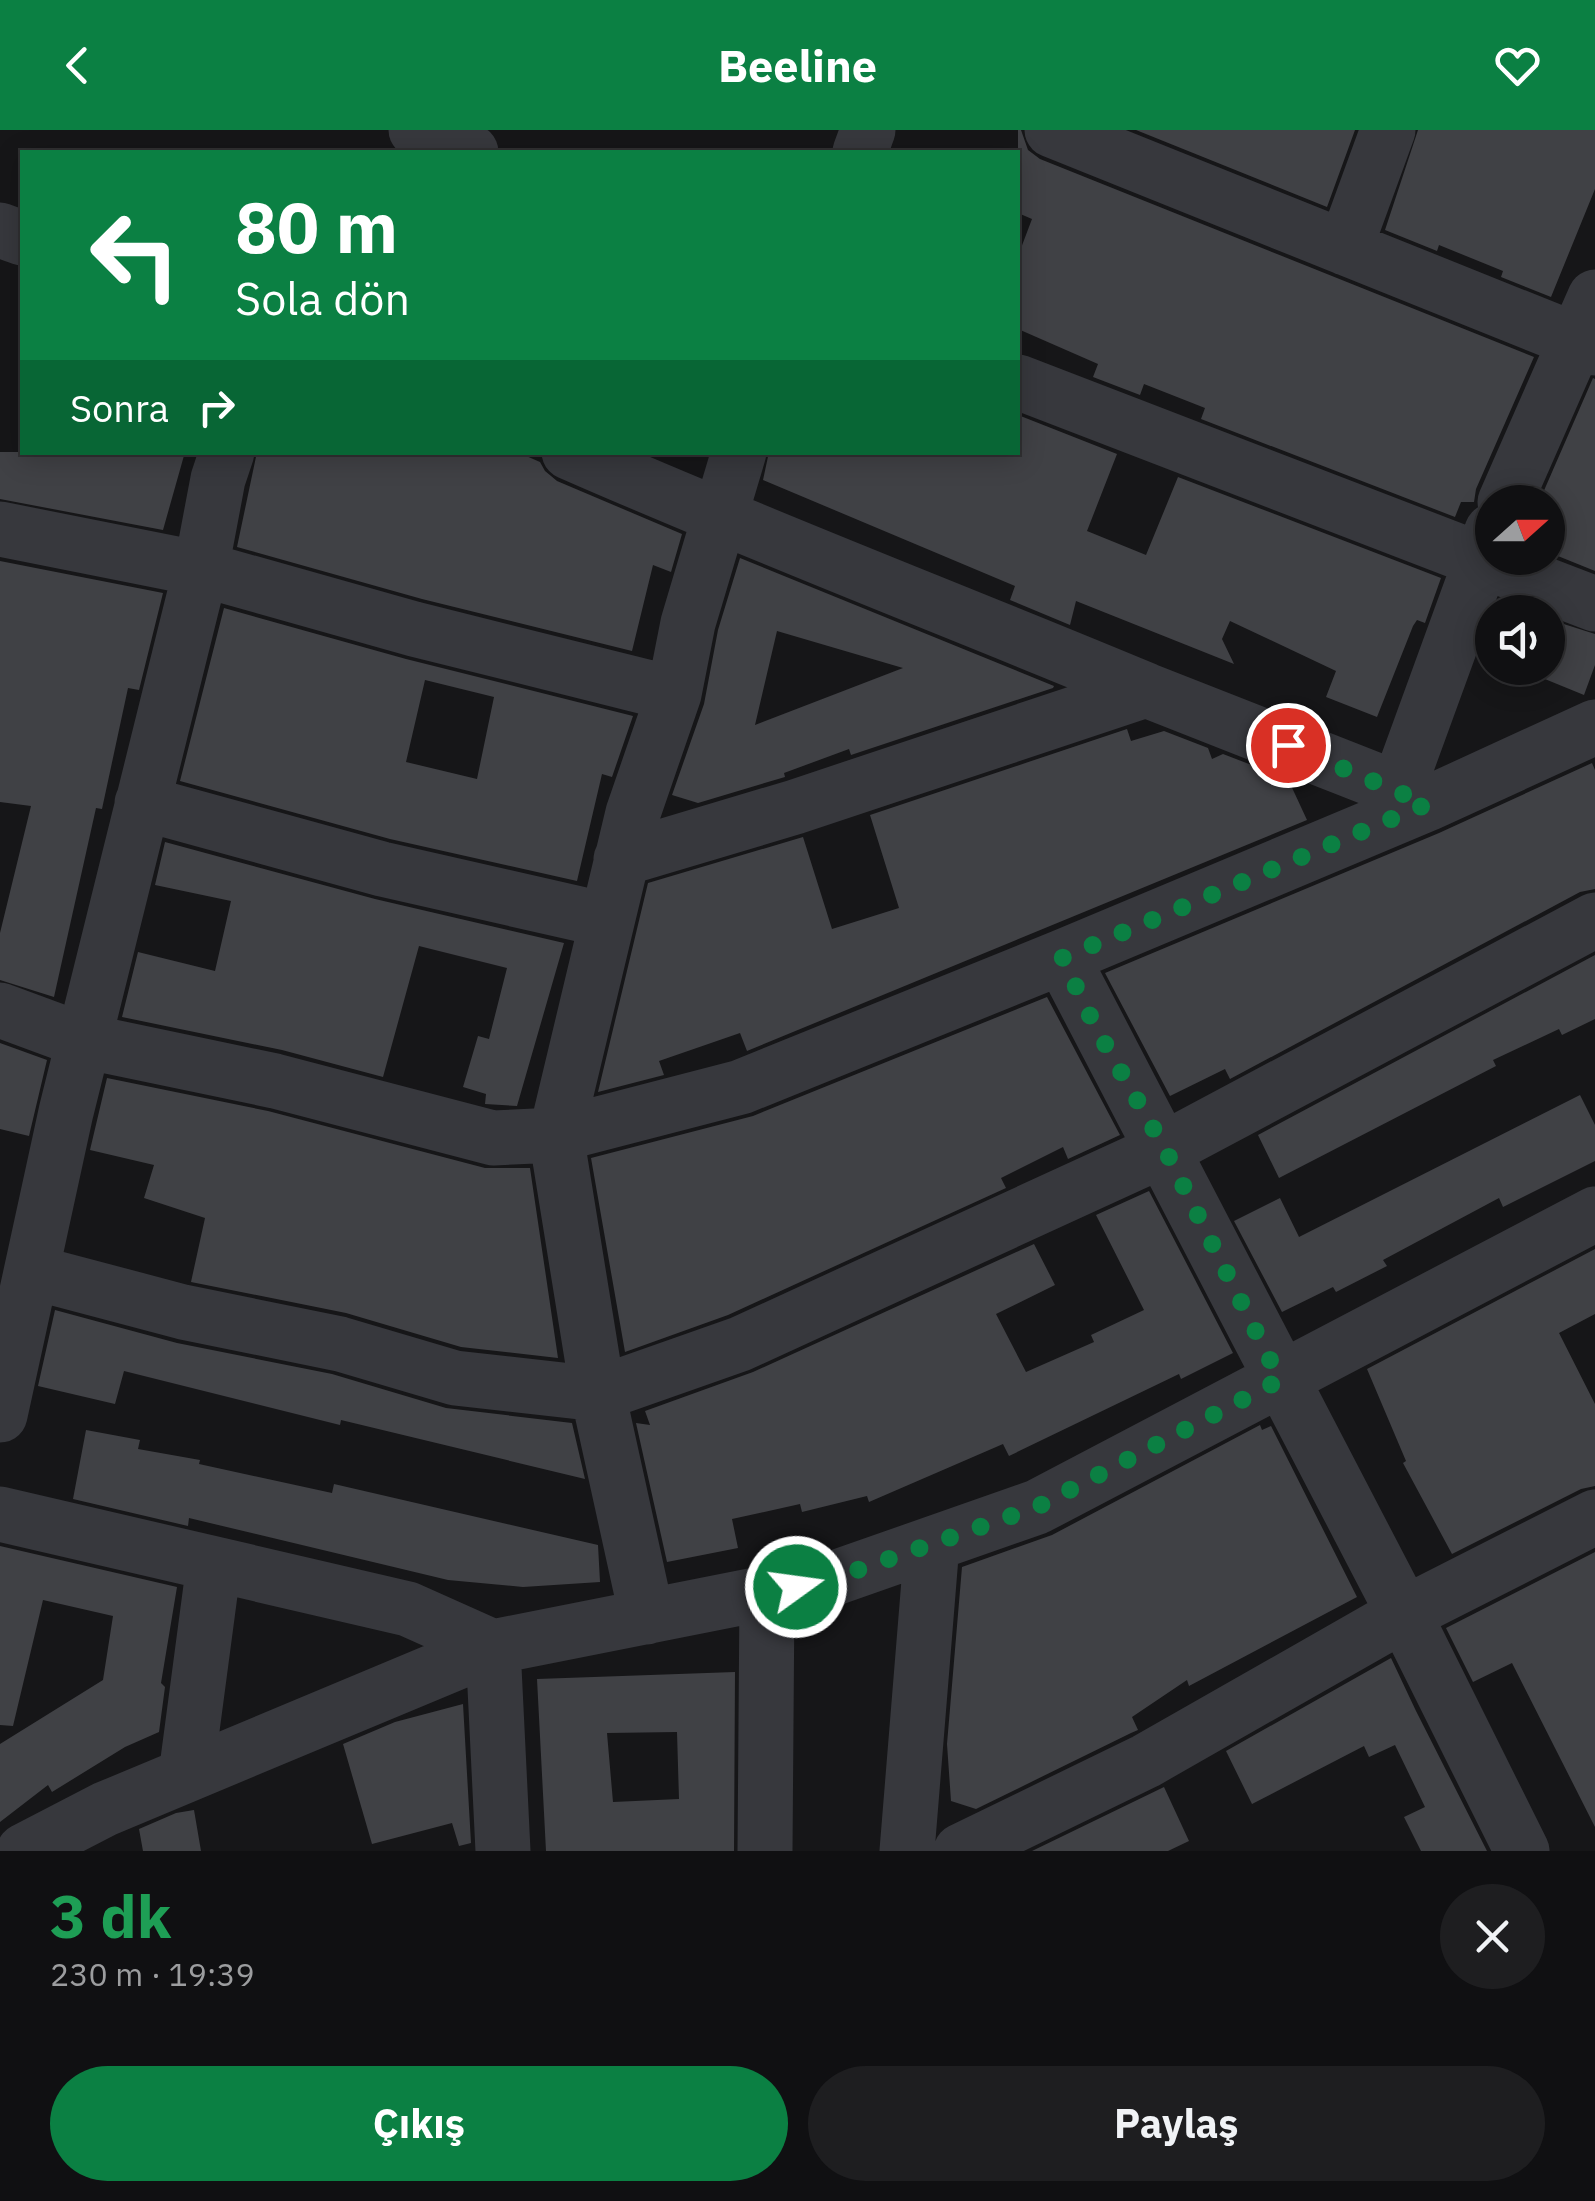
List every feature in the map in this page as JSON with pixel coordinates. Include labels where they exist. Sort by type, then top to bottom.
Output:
[{"type":"street","points":[[416,130],[466,150]]},
{"type":"street","points":[[1052,130],[1112,142],[1346,248],[1589,329],[1513,485]]},
{"type":"street","points":[[1346,248],[1388,130]]},
{"type":"street","points":[[1020,383],[1475,542]]},
{"type":"street","points":[[0,1415],[84,1040],[226,455]]},
{"type":"street","points":[[576,455],[719,518],[1412,796]]},
{"type":"street","points":[[647,1617],[598,1394],[556,1135],[633,813],[674,694],[688,623],[738,455]]},
{"type":"street","points":[[0,530],[201,570],[414,629],[674,694]]},
{"type":"street","points":[[1412,796],[1477,575]]},
{"type":"street","points":[[1540,575],[1595,604]]},
{"type":"street","points":[[622,859],[795,808],[1146,690]]},
{"type":"street","points":[[0,1010],[84,1040],[275,1081],[494,1138],[556,1135],[741,1087],[1062,958],[1412,796],[1595,728]]},
{"type":"street","points":[[142,804],[382,869],[606,920]]},
{"type":"street","points":[[32,1272],[182,1312],[340,1344],[455,1378],[598,1394],[740,1344],[1165,1149],[1595,920]]},
{"type":"street","points":[[1062,958],[1096,1028],[1165,1149],[1522,1851]]},
{"type":"street","points":[[24,1851],[105,1809],[494,1646],[826,1581],[1037,1507],[1595,1214]]},
{"type":"street","points":[[0,1514],[408,1610],[494,1646]]},
{"type":"street","points":[[961,1851],[1146,1761],[1404,1614],[1595,1517]]},
{"type":"street","points":[[907,1851],[932,1544]]},
{"type":"street","points":[[186,1775],[214,1564]]},
{"type":"street","points":[[765,1851],[767,1593]]},
{"type":"street","points":[[494,1646],[503,1851]]},
{"type":"building","points":[[1018,130],[1028,150],[1040,159],[1534,357],[1475,485],[1474,502],[1461,502],[1455,517],[1201,419],[1205,408],[1144,384],[1140,395],[1093,377],[1098,364],[1020,330],[1020,251],[1032,219],[1020,214]]},
{"type":"building","points":[[1136,130],[1355,130],[1327,207]]},
{"type":"building","points":[[1418,130],[1595,130],[1595,189],[1551,297],[1501,277],[1503,271],[1439,245],[1437,251],[1385,230]]},
{"type":"building","points":[[1593,378],[1595,571],[1565,559],[1565,485],[1546,485]]},
{"type":"building","points":[[1020,416],[1117,454],[1087,531],[1146,555],[1178,477],[1441,578],[1425,623],[1417,620],[1413,626],[1377,717],[1326,697],[1336,671],[1230,621],[1222,639],[1234,664],[1076,601],[1070,625],[1010,600],[1015,586],[763,480],[768,455],[1020,455]]},
{"type":"building","points":[[0,452],[184,455],[163,530],[0,499]]},
{"type":"building","points":[[256,455],[524,455],[540,462],[557,481],[682,534],[671,572],[653,565],[632,651],[422,599],[237,547]]},
{"type":"building","points":[[740,558],[1054,686],[851,755],[849,749],[784,773],[785,777],[698,803],[672,795],[704,704],[718,630]],"holes":[[[777,631],[903,668],[755,725]]]},
{"type":"building","points":[[0,561],[163,593],[139,690],[128,688],[102,809],[96,808],[54,997],[0,980],[0,933],[31,806],[0,802]]},
{"type":"building","points":[[224,608],[633,716],[612,777],[602,774],[577,881],[390,839],[180,781]],"holes":[[[425,680],[494,697],[477,779],[406,762]]]},
{"type":"building","points":[[1565,624],[1595,634],[1595,665],[1584,695],[1560,685],[1565,685]]},
{"type":"building","points":[[1127,729],[1131,741],[1164,731],[1208,748],[1212,759],[1223,754],[1288,779],[1307,820],[747,1051],[740,1033],[659,1061],[664,1075],[598,1092],[648,883],[803,837],[832,929],[899,908],[870,815]]},
{"type":"building","points":[[1592,763],[1595,889],[1580,892],[1230,1079],[1225,1069],[1170,1096],[1105,973],[1439,833]]},
{"type":"building","points":[[165,842],[375,899],[564,943],[517,1106],[485,1104],[486,1094],[463,1087],[478,1036],[489,1039],[507,968],[419,946],[383,1077],[282,1050],[122,1017],[138,952],[215,971],[231,901],[155,885]]},
{"type":"building","points":[[1595,955],[1595,1019],[1562,1035],[1559,1029],[1493,1060],[1496,1066],[1279,1178],[1258,1135]]},
{"type":"building","points":[[1047,997],[1120,1135],[1068,1159],[1063,1147],[1001,1178],[1006,1188],[728,1315],[625,1352],[591,1158],[753,1116]]},
{"type":"building","points":[[0,1043],[47,1060],[29,1136],[0,1129]]},
{"type":"building","points":[[107,1078],[268,1111],[485,1168],[530,1168],[558,1358],[461,1347],[346,1313],[191,1282],[205,1218],[144,1198],[154,1165],[90,1150]]},
{"type":"building","points":[[1580,1095],[1595,1125],[1595,1161],[1503,1207],[1499,1198],[1383,1260],[1387,1266],[1336,1292],[1333,1287],[1282,1312],[1234,1221],[1280,1198],[1299,1237]]},
{"type":"building","points":[[1149,1191],[1233,1353],[1181,1379],[1179,1374],[1009,1456],[1003,1444],[869,1502],[867,1496],[802,1512],[800,1504],[732,1519],[738,1548],[667,1562],[636,1423],[650,1425],[645,1411],[753,1372],[1034,1244],[1055,1285],[996,1314],[1026,1372],[1094,1342],[1091,1335],[1144,1310],[1096,1215]]},
{"type":"building","points":[[1595,1249],[1595,1314],[1559,1333],[1595,1404],[1595,1486],[1581,1489],[1452,1554],[1403,1463],[1406,1461],[1367,1369]]},
{"type":"building","points":[[55,1310],[177,1343],[332,1374],[446,1408],[572,1423],[585,1479],[341,1420],[340,1425],[124,1371],[115,1404],[38,1386]]},
{"type":"building","points":[[1260,1425],[1262,1430],[1271,1426],[1357,1597],[1189,1686],[1187,1680],[1132,1717],[1138,1730],[976,1809],[951,1801],[947,1744],[962,1567],[1052,1535]]},
{"type":"building","points":[[86,1430],[140,1440],[138,1449],[200,1460],[199,1464],[332,1493],[334,1484],[598,1545],[600,1582],[523,1587],[448,1580],[189,1518],[188,1526],[73,1499]]},
{"type":"building","points":[[0,1546],[177,1587],[161,1683],[165,1687],[159,1732],[125,1747],[52,1792],[48,1785],[0,1822],[0,1744],[103,1680],[113,1616],[43,1600],[13,1726],[0,1725]]},
{"type":"building","points":[[1595,1552],[1595,1827],[1512,1663],[1473,1682],[1446,1628]]},
{"type":"building","points":[[1391,1658],[1487,1851],[1421,1851],[1404,1817],[1425,1807],[1395,1745],[1369,1757],[1364,1746],[1252,1804],[1226,1751]]},
{"type":"building","points":[[735,1672],[734,1851],[546,1851],[537,1679]],"holes":[[[677,1732],[679,1799],[613,1802],[607,1733]]]},
{"type":"building","points":[[463,1704],[471,1843],[459,1846],[452,1823],[372,1844],[343,1744],[395,1722]]},
{"type":"building","points":[[1164,1787],[1189,1841],[1168,1851],[1032,1851]]},
{"type":"building","points":[[194,1810],[201,1851],[143,1851],[139,1829],[176,1813]]},
{"type":"route","points":[[796,1587],[826,1581],[1037,1507],[1280,1380],[1165,1149],[1096,1028],[1062,958],[1427,804],[1398,788],[1288,745]]}]
